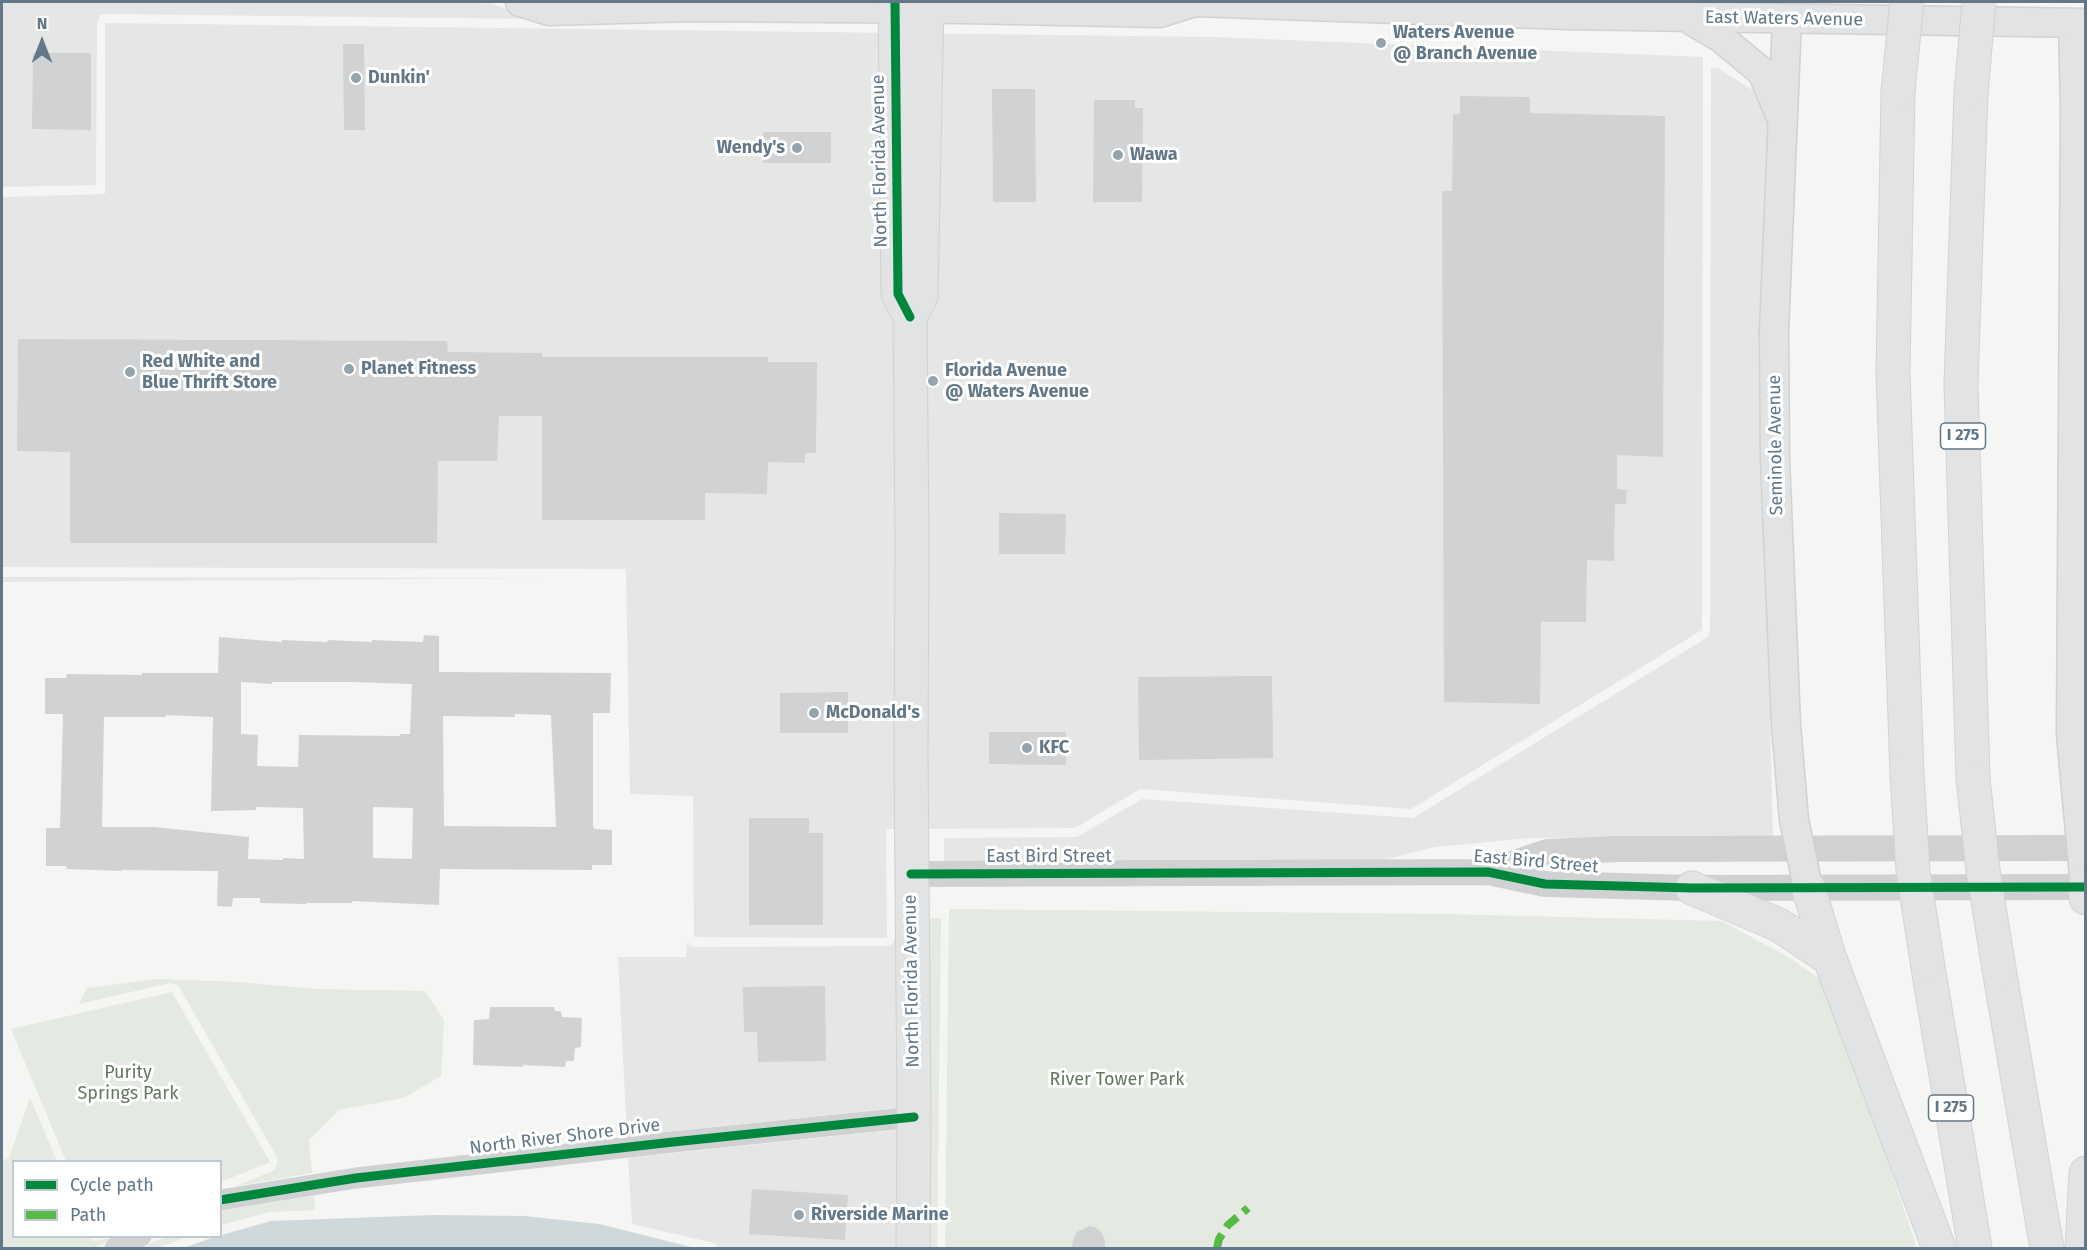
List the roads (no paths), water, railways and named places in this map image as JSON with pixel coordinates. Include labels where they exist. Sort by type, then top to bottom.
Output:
[{"type":"main road","name":"East Waters Avenue","points":[[520,2],[549,11],[911,5],[1160,13],[1194,2],[1352,4],[1568,8],[1685,17],[1787,10],[2079,23]]},
{"type":"main road","name":"I 275","points":[[1907,2],[1898,90],[1893,373],[1906,775],[1913,871],[1974,1248]]},
{"type":"main road","name":"I 275","points":[[1979,2],[1971,93],[1961,384],[1973,778],[1983,870],[2047,1248]]},
{"type":"main road","name":"North Florida Avenue","points":[[911,5],[898,294],[910,317],[913,1248]]},
{"type":"main road","name":"Seminole Avenue","points":[[1787,10],[1774,331],[1775,459],[1786,725],[1798,848],[1808,887]]},
{"type":"main road","points":[[1685,17],[1721,38],[1762,72],[1784,126]]},
{"type":"main road","points":[[2079,23],[2080,98],[2071,734],[2083,848],[2085,891]]},
{"type":"main road","points":[[1808,887],[1830,959],[1940,1248]]},
{"type":"main road","points":[[1692,888],[1779,925],[1830,959]]},
{"type":"main road","points":[[2082,1248],[2085,1173]]},
{"type":"street","name":"East Bird Street","points":[[1488,872],[1547,852],[1617,849],[2083,848]]},
{"type":"street","name":"East Bird Street","points":[[911,874],[1488,872],[1545,884],[1692,888],[1808,887],[2085,891]]},
{"type":"street","name":"North River Shore Drive","points":[[222,1200],[356,1178],[914,1117]]},
{"type":"street","points":[[115,1248],[137,1238]]},
{"type":"place","name":"Waters Avenue @ Branch Avenue","points":[[1381,43]]},
{"type":"place","name":"Dunkin'","points":[[356,78]]},
{"type":"place","name":"Wendy's","points":[[797,148]]},
{"type":"place","name":"Wawa","points":[[1118,155]]},
{"type":"place","name":"Planet Fitness","points":[[349,369]]},
{"type":"place","name":"Red White and Blue Thrift Store","points":[[130,372]]},
{"type":"place","name":"Florida Avenue @ Waters Avenue","points":[[933,381]]},
{"type":"place","name":"McDonald's","points":[[814,713]]},
{"type":"place","name":"KFC","points":[[1027,748]]},
{"type":"place","name":"Riverside Marine","points":[[799,1215]]},
{"type":"park label","name":"River Tower Park","points":[[1117,1080]]},
{"type":"park label","name":"Purity Springs Park","points":[[128,1083]]}]
